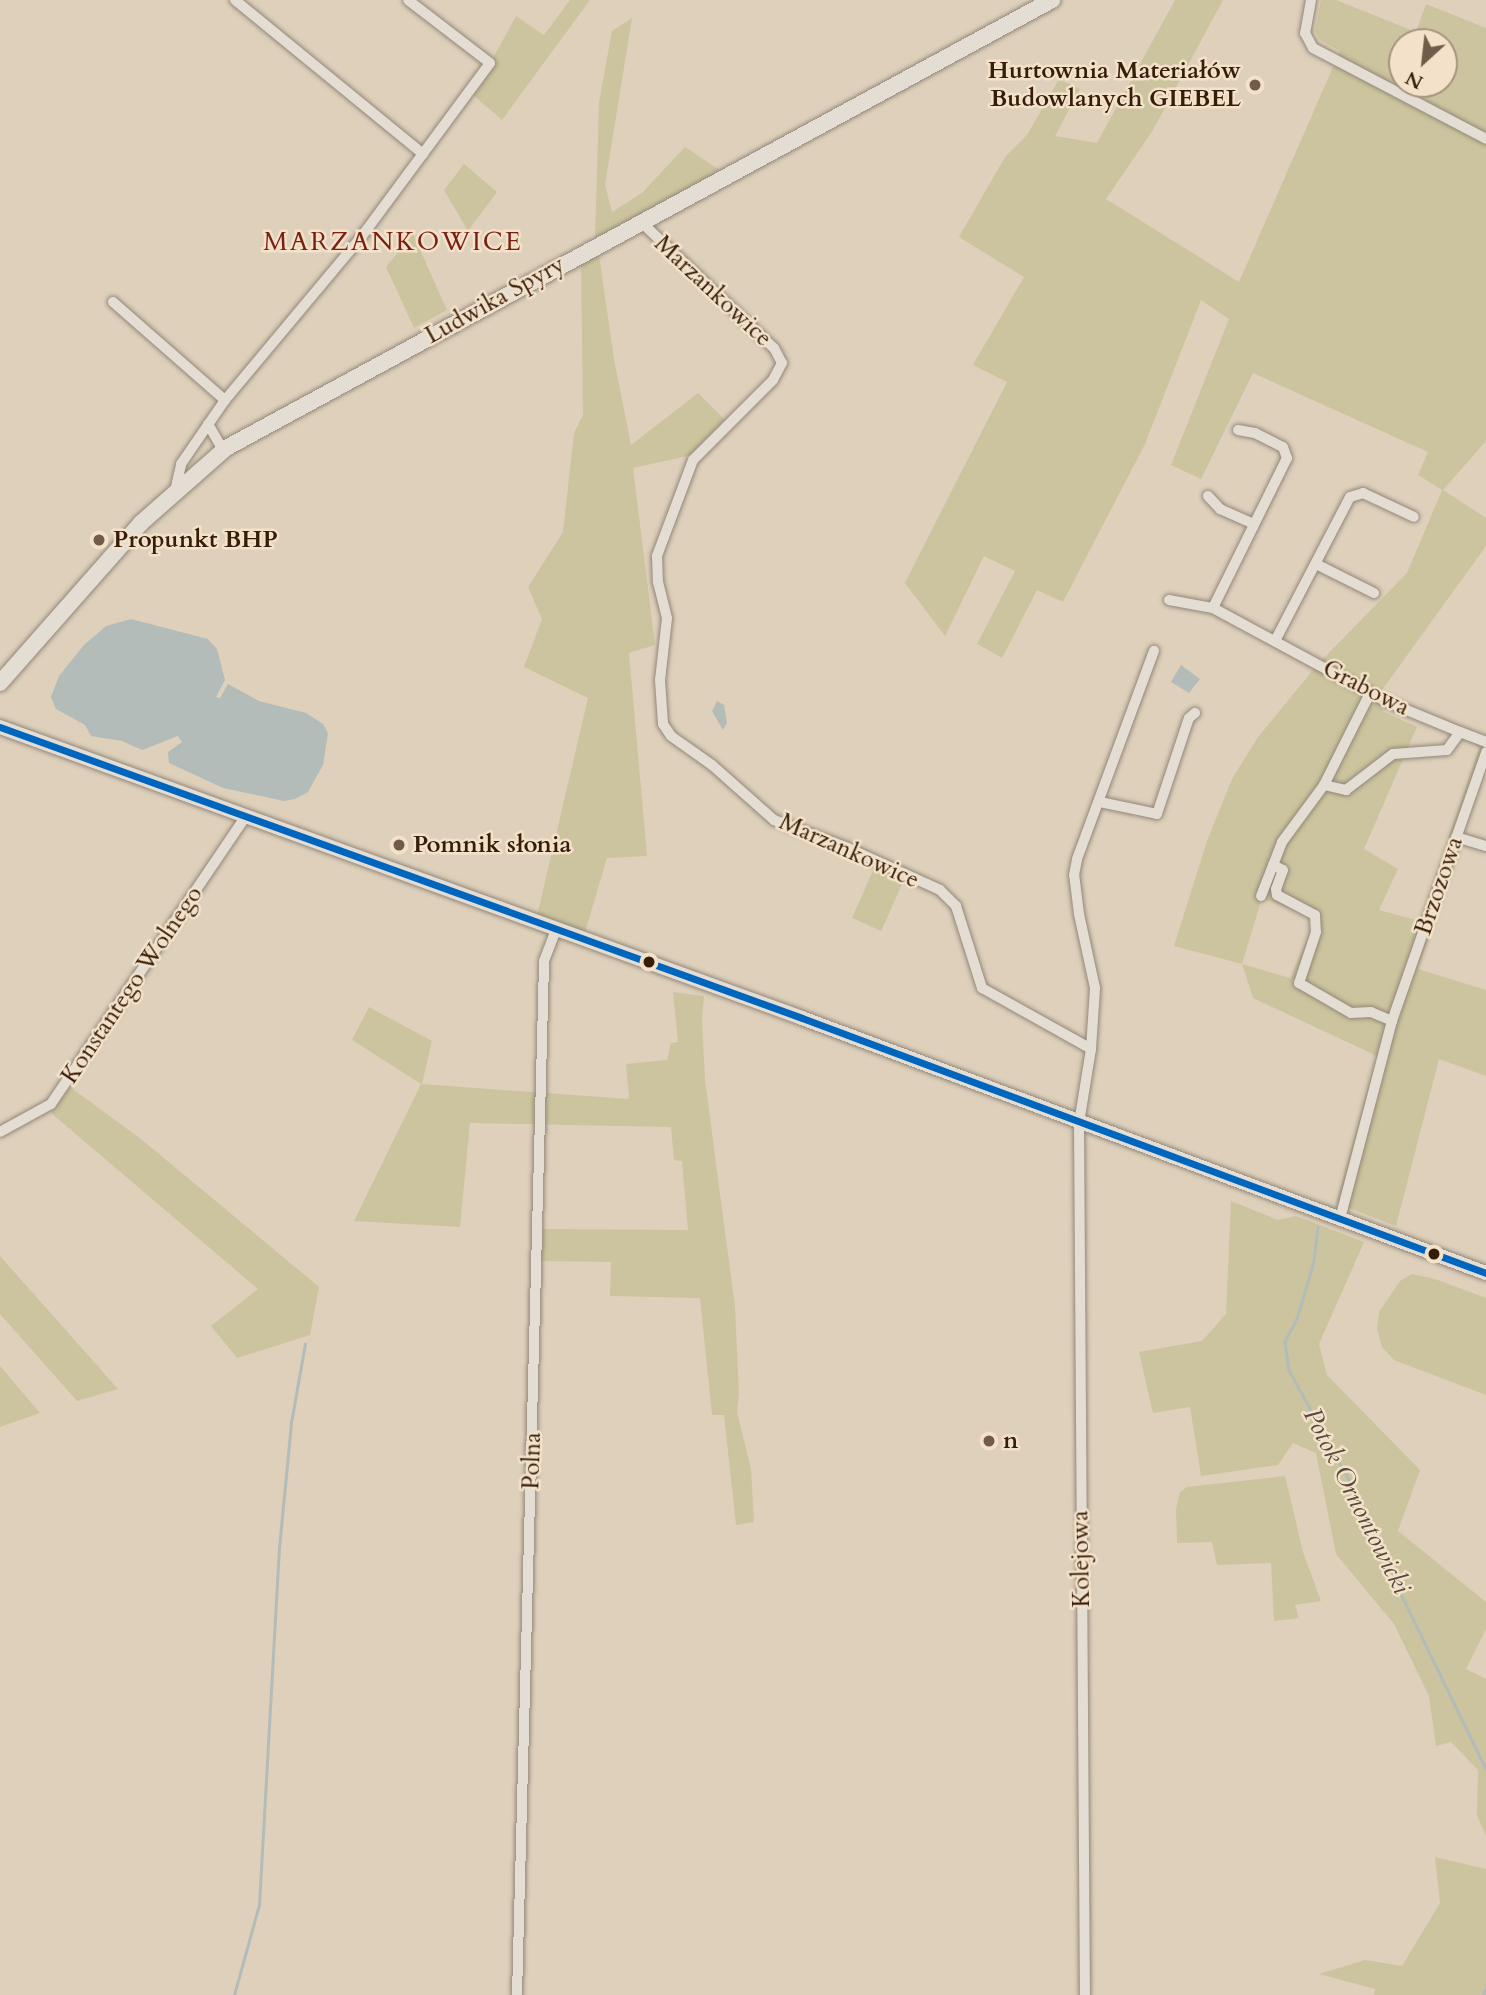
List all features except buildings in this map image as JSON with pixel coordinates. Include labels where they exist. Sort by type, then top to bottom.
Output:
[{"type":"main road","name":"Ludwika Spyry","points":[[0,683],[141,523],[223,450],[640,221],[1052,0]]},
{"type":"street","points":[[235,0],[423,154]]},
{"type":"street","points":[[175,491],[181,464],[225,400],[362,236],[490,64],[408,0]]},
{"type":"street","points":[[1311,0],[1305,33],[1313,48],[1486,139]]},
{"type":"street","name":"Marzankowice","points":[[640,221],[774,348],[782,363],[773,380],[693,460],[657,556],[658,582],[667,618],[660,680],[663,724],[671,736],[712,765],[774,820],[848,848],[940,891],[956,906],[982,988],[1091,1049]]},
{"type":"street","points":[[113,302],[225,400]]},
{"type":"street","points":[[208,424],[223,450]]},
{"type":"street","points":[[1213,608],[1287,458],[1283,447],[1255,432],[1238,430]]},
{"type":"street","points":[[1275,641],[1350,497],[1363,493],[1414,517]]},
{"type":"street","points":[[1208,496],[1220,509],[1254,524]]},
{"type":"street","points":[[1316,564],[1374,593]]},
{"type":"street","name":"Grabowa","points":[[1169,600],[1213,608],[1370,693],[1486,742]]},
{"type":"street","points":[[1079,1123],[1091,1049],[1096,988],[1079,914],[1074,875],[1154,651]]},
{"type":"street","points":[[1261,896],[1287,834],[1324,785],[1370,693]]},
{"type":"street","points":[[1100,802],[1157,814],[1189,718],[1195,713]]},
{"type":"street","points":[[0,727],[1486,1273]]},
{"type":"street","name":"Grabowa","points":[[1324,785],[1346,790],[1393,754],[1447,750],[1460,732]]},
{"type":"street","name":"Brzozowa","points":[[1340,1219],[1392,1021],[1486,752]]},
{"type":"street","name":"Konstantego Wolnego","points":[[0,1132],[51,1104],[245,817]]},
{"type":"street","points":[[1456,837],[1486,846]]},
{"type":"street","points":[[1273,865],[1283,870],[1276,889],[1277,895],[1315,915],[1316,932],[1300,983],[1351,1013],[1371,1012],[1392,1021]]},
{"type":"street","name":"Polna","points":[[517,1995],[544,961],[556,930]]},
{"type":"street","name":"Kolejowa","points":[[1079,1123],[1085,1995]]},
{"type":"shaded area","points":[[570,0],[590,0],[502,120],[473,95],[516,16],[544,35]]},
{"type":"shaded area","points":[[1175,0],[1223,0],[1153,130],[1106,199],[1239,282],[1340,51],[1320,40],[1315,31],[1321,0],[1336,0],[1406,28],[1388,28],[1388,98],[1458,98],[1458,28],[1417,28],[1426,4],[1486,28],[1486,441],[1443,490],[1486,518],[1486,546],[1377,697],[1384,712],[1417,727],[1364,849],[1398,869],[1379,910],[1420,921],[1479,748],[1461,734],[1486,742],[1486,766],[1418,969],[1486,990],[1486,1076],[1439,1059],[1396,1226],[1336,1203],[1377,1056],[1253,998],[1242,964],[1174,946],[1207,841],[1232,779],[1258,737],[1318,664],[1407,573],[1442,490],[1418,475],[1428,452],[1253,373],[1201,479],[1171,465],[1229,319],[1201,300],[1145,444],[1063,602],[1037,590],[1002,658],[977,644],[1015,571],[984,556],[945,636],[905,583],[1007,382],[973,365],[1024,277],[959,237],[1005,157],[1027,135],[1059,79],[1080,89],[1055,136],[1097,143]],"holes":[[[1262,898],[1316,919],[1290,978],[1242,964]]]},
{"type":"shaded area","points":[[632,18],[605,185],[612,212],[642,193],[685,147],[721,171],[595,240],[599,102],[612,31]]},
{"type":"shaded area","points":[[464,164],[497,192],[468,231],[444,190]]},
{"type":"shaded area","points":[[413,234],[447,310],[414,328],[386,267]]},
{"type":"shaded area","points":[[598,248],[614,359],[631,445],[698,393],[726,421],[692,455],[633,468],[655,645],[629,653],[647,856],[607,858],[585,932],[537,916],[588,698],[524,667],[542,619],[528,587],[563,532],[574,433],[583,415],[581,259]]},
{"type":"shaded area","points":[[131,619],[208,639],[217,649],[225,680],[216,697],[220,698],[228,684],[259,701],[306,713],[323,724],[328,733],[323,765],[308,792],[284,801],[223,788],[169,763],[168,752],[182,742],[178,736],[142,750],[122,741],[91,736],[85,725],[56,709],[51,697],[59,676],[84,645],[106,626]]},
{"type":"shaded area","points":[[1181,665],[1200,679],[1189,693],[1171,682]]},
{"type":"shaded area","points":[[717,701],[724,705],[727,723],[723,730],[712,711]]},
{"type":"shaded area","points":[[876,864],[905,877],[881,931],[852,918]]},
{"type":"shaded area","points":[[673,992],[704,996],[702,1020],[705,1080],[735,1307],[739,1394],[737,1412],[751,1469],[754,1522],[736,1525],[724,1415],[712,1415],[700,1298],[610,1296],[611,1262],[540,1261],[541,1229],[688,1230],[682,1161],[674,1160],[671,1127],[470,1123],[460,1227],[354,1221],[421,1084],[352,1040],[369,1007],[432,1041],[422,1084],[629,1099],[626,1064],[667,1060],[671,1043],[678,1042]]},
{"type":"shaded area","points":[[70,1087],[141,1139],[319,1287],[310,1335],[237,1358],[211,1326],[258,1289],[51,1113]]},
{"type":"shaded area","points":[[1231,1201],[1278,1220],[1296,1216],[1364,1242],[1319,1344],[1327,1375],[1420,1470],[1398,1531],[1486,1602],[1486,1629],[1466,1669],[1486,1679],[1486,1836],[1477,1815],[1478,1770],[1451,1742],[1436,1746],[1429,1696],[1394,1624],[1336,1554],[1316,1453],[1293,1443],[1278,1465],[1201,1476],[1190,1407],[1153,1413],[1139,1352],[1202,1341],[1226,1314]]},
{"type":"shaded area","points":[[0,1256],[118,1389],[77,1401],[0,1314]]},
{"type":"shaded area","points":[[1412,1274],[1435,1279],[1486,1298],[1486,1395],[1394,1360],[1382,1347],[1377,1329],[1379,1312],[1400,1281]]},
{"type":"shaded area","points":[[0,1366],[40,1413],[0,1427]]},
{"type":"shaded area","points":[[1285,1476],[1303,1552],[1321,1601],[1295,1605],[1299,1618],[1274,1621],[1271,1563],[1217,1565],[1212,1542],[1177,1543],[1176,1509],[1180,1492],[1187,1487]]},
{"type":"shaded area","points":[[1435,1857],[1486,1869],[1486,1995],[1374,1995],[1375,1989],[1319,1974],[1365,1960],[1402,1966],[1440,1903]]},
{"type":"waterway","name":"Potok Ornontowicki","points":[[1318,1227],[1313,1265],[1297,1319],[1285,1342],[1289,1370],[1357,1494],[1386,1563],[1486,1769]]},
{"type":"waterway","points":[[234,1995],[259,1905],[279,1548],[291,1423],[305,1344]]},
{"type":"waterway","name":"Potok Ornontowicki","points":[[1483,1995],[1486,1988]]},
{"type":"transit line","points":[[0,727],[802,1018],[1486,1273]]},
{"type":"place","name":"Hurtownia Materiałów Budowlanych GIEBEL","points":[[1255,85]]},
{"type":"place","name":"Propunkt BHP","points":[[99,540]]},
{"type":"place","name":"Pomnik słonia","points":[[399,845]]},
{"type":"place","name":"n","points":[[989,1441]]},
{"type":"district","name":"MARZANKOWICE","points":[[393,242]]}]
